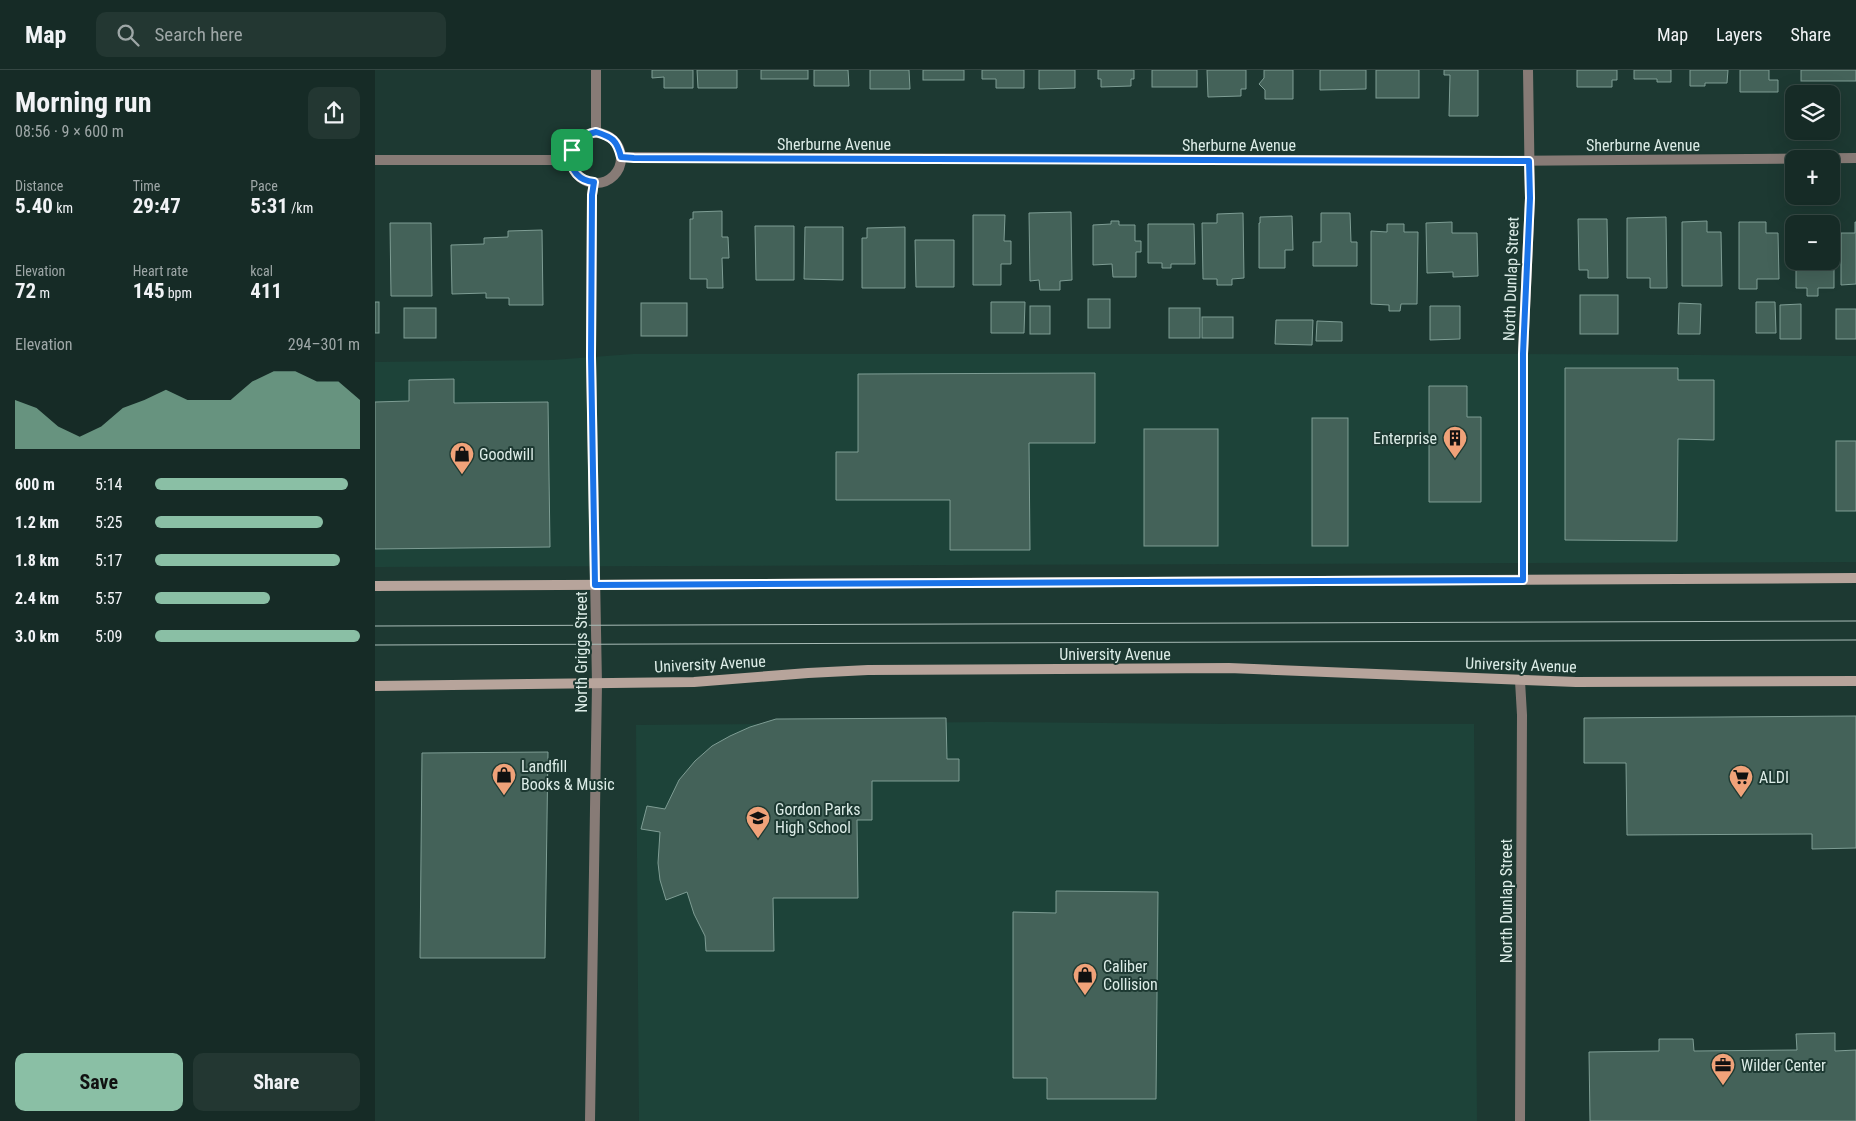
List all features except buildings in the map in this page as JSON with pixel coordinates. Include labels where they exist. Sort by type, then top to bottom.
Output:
[{"type":"main road","points":[[375,586],[1856,578]]},
{"type":"main road","name":"University Avenue","points":[[375,686],[693,682],[868,670],[1219,668],[1520,681],[1856,681]]},
{"type":"street","points":[[596,70],[596,132]]},
{"type":"street","name":"North Dunlap Street","points":[[1523,580],[1523,354],[1530,198],[1528,70]]},
{"type":"street","points":[[596,132],[613,139],[618,146],[621,157],[615,174],[603,182],[589,182],[576,173],[571,160],[572,150],[579,139],[587,134],[596,132]]},
{"type":"street","name":"Sherburne Avenue","points":[[621,157],[1529,161],[1856,158]]},
{"type":"street","points":[[375,160],[571,160]]},
{"type":"street","name":"North Griggs Street","points":[[590,1121],[597,684],[591,357],[592,195],[594,182]]},
{"type":"street","name":"North Dunlap Street","points":[[1520,681],[1522,715],[1520,1121]]},
{"type":"shaded area","points":[[633,354],[1856,356],[1856,562],[375,567],[375,362],[552,360]]},
{"type":"shaded area","points":[[989,722],[1474,724],[1477,1121],[639,1121],[636,725]]},
{"type":"tram line","points":[[375,626],[1856,621]]},
{"type":"tram line","points":[[375,645],[1856,640]]},
{"type":"place","name":"Enterprise","points":[[1455,459]]},
{"type":"place","name":"Goodwill","points":[[462,475]]},
{"type":"place","name":"Landfill Books & Music","points":[[504,796]]},
{"type":"place","name":"ALDI","points":[[1741,798]]},
{"type":"place","name":"Gordon Parks High School","points":[[758,839]]},
{"type":"place","name":"Caliber Collision","points":[[1085,996]]},
{"type":"place","name":"Wilder Center","points":[[1723,1086]]},
{"type":"route","points":[[596,132],[613,139],[618,146],[621,157],[634,158],[1529,161],[1530,198],[1523,354],[1523,580],[1263,583],[595,585],[591,357],[592,195],[594,182],[581,178],[576,173],[571,160],[572,150],[579,139],[587,134],[596,132]]}]
